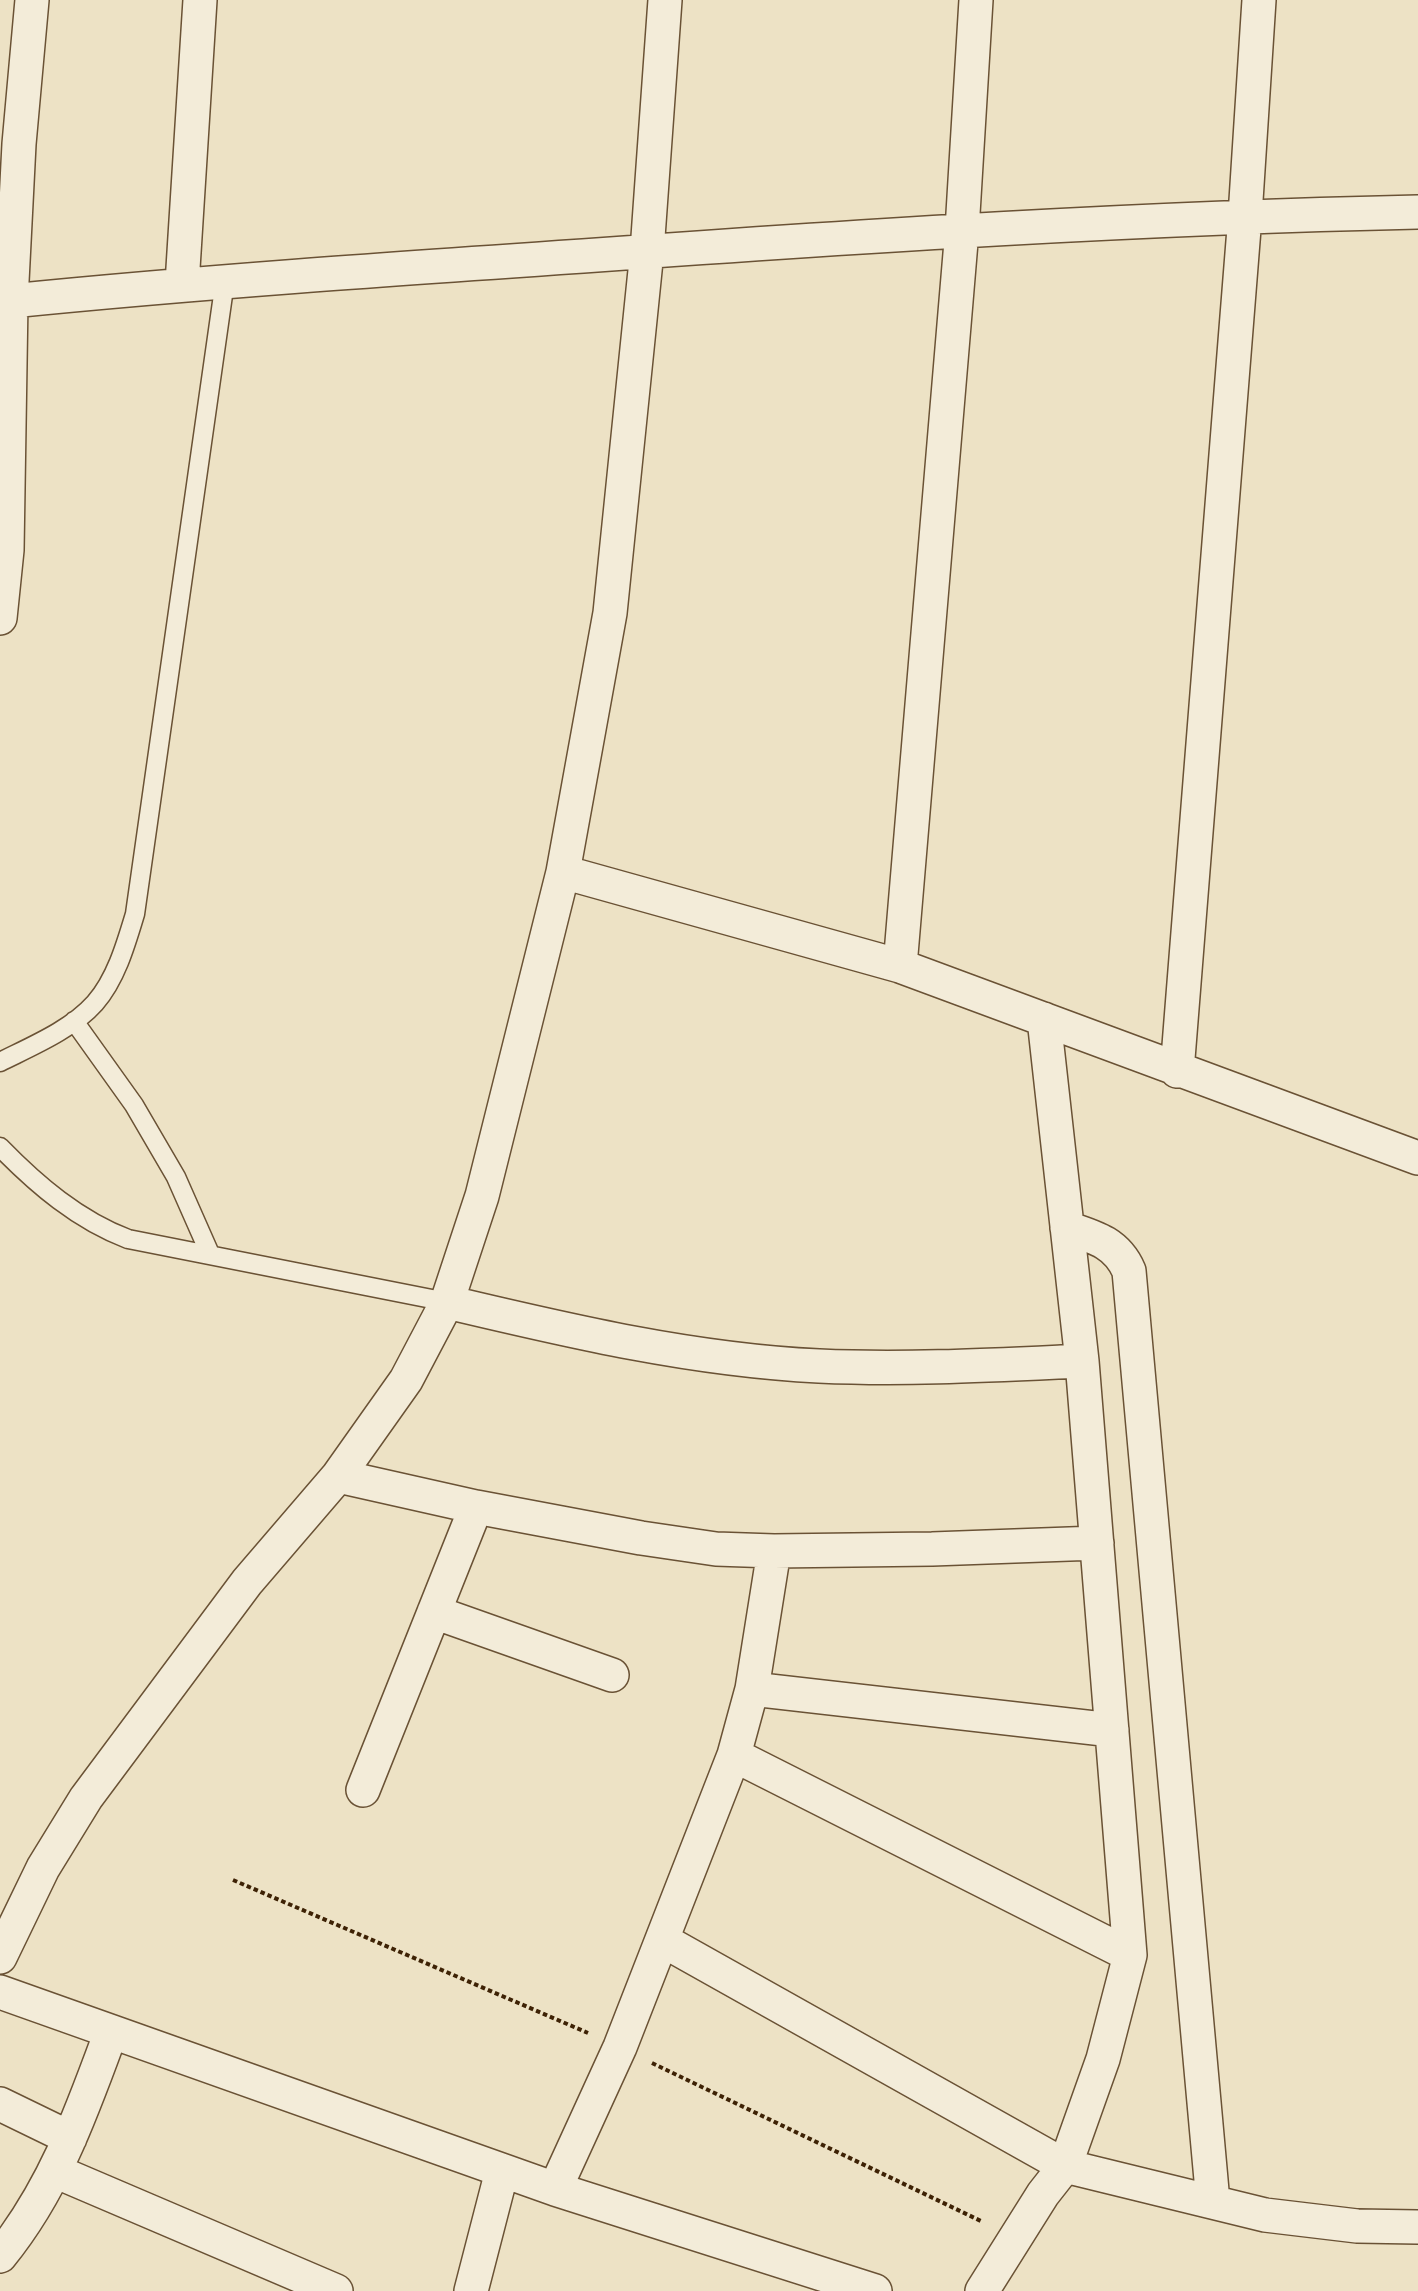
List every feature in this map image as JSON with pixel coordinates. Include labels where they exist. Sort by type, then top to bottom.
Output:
[{"type":"street","points":[[0,618],[7,550],[5,302],[32,0]]},
{"type":"street","points":[[182,284],[200,0]]},
{"type":"street","points":[[0,1957],[43,1868],[86,1798],[247,1582],[338,1476],[406,1380],[447,1302],[482,1196],[563,872],[610,613],[647,251],[665,0]]},
{"type":"street","points":[[900,966],[962,230],[976,0]]},
{"type":"street","points":[[1177,1071],[1245,216],[1259,0]]},
{"type":"street","points":[[5,302],[182,284],[962,230],[1245,216],[1418,212]]},
{"type":"street","points":[[563,872],[900,966],[1177,1071],[1418,1158]]},
{"type":"street","points":[[982,2291],[1043,2194],[1065,2166],[1103,2059],[1130,1955],[1083,1361],[1044,1020]]},
{"type":"street","points":[[1067,1228],[1110,1244],[1123,1258],[1129,1271],[1213,2202]]},
{"type":"street","points":[[447,1302],[573,1332],[664,1349],[818,1366],[913,1368],[1083,1361]]},
{"type":"street","points":[[338,1476],[476,1507],[641,1538],[716,1548],[774,1551],[932,1549],[1097,1543]]},
{"type":"street","points":[[363,1790],[476,1507]]},
{"type":"street","points":[[555,2189],[620,2047],[664,1941],[734,1755],[752,1689],[774,1551]]},
{"type":"street","points":[[434,1612],[612,1675]]},
{"type":"street","points":[[752,1689],[1112,1730]]},
{"type":"street","points":[[734,1755],[1130,1955]]},
{"type":"street","points":[[664,1941],[1065,2166],[1265,2214],[1357,2226],[1418,2227]]},
{"type":"street","points":[[0,1992],[555,2189],[875,2291]]},
{"type":"street","points":[[0,2256],[33,2213],[55,2171],[111,2032]]},
{"type":"street","points":[[0,2104],[69,2139]]},
{"type":"street","points":[[471,2291],[502,2170]]},
{"type":"street","points":[[55,2171],[336,2291]]},
{"type":"lane","points":[[0,1062],[74,1021],[95,1003],[124,950],[135,914],[225,281]]},
{"type":"lane","points":[[74,1021],[134,1105],[176,1177],[210,1254]]},
{"type":"lane","points":[[0,1147],[63,1203],[101,1229],[128,1239],[447,1302]]}]
